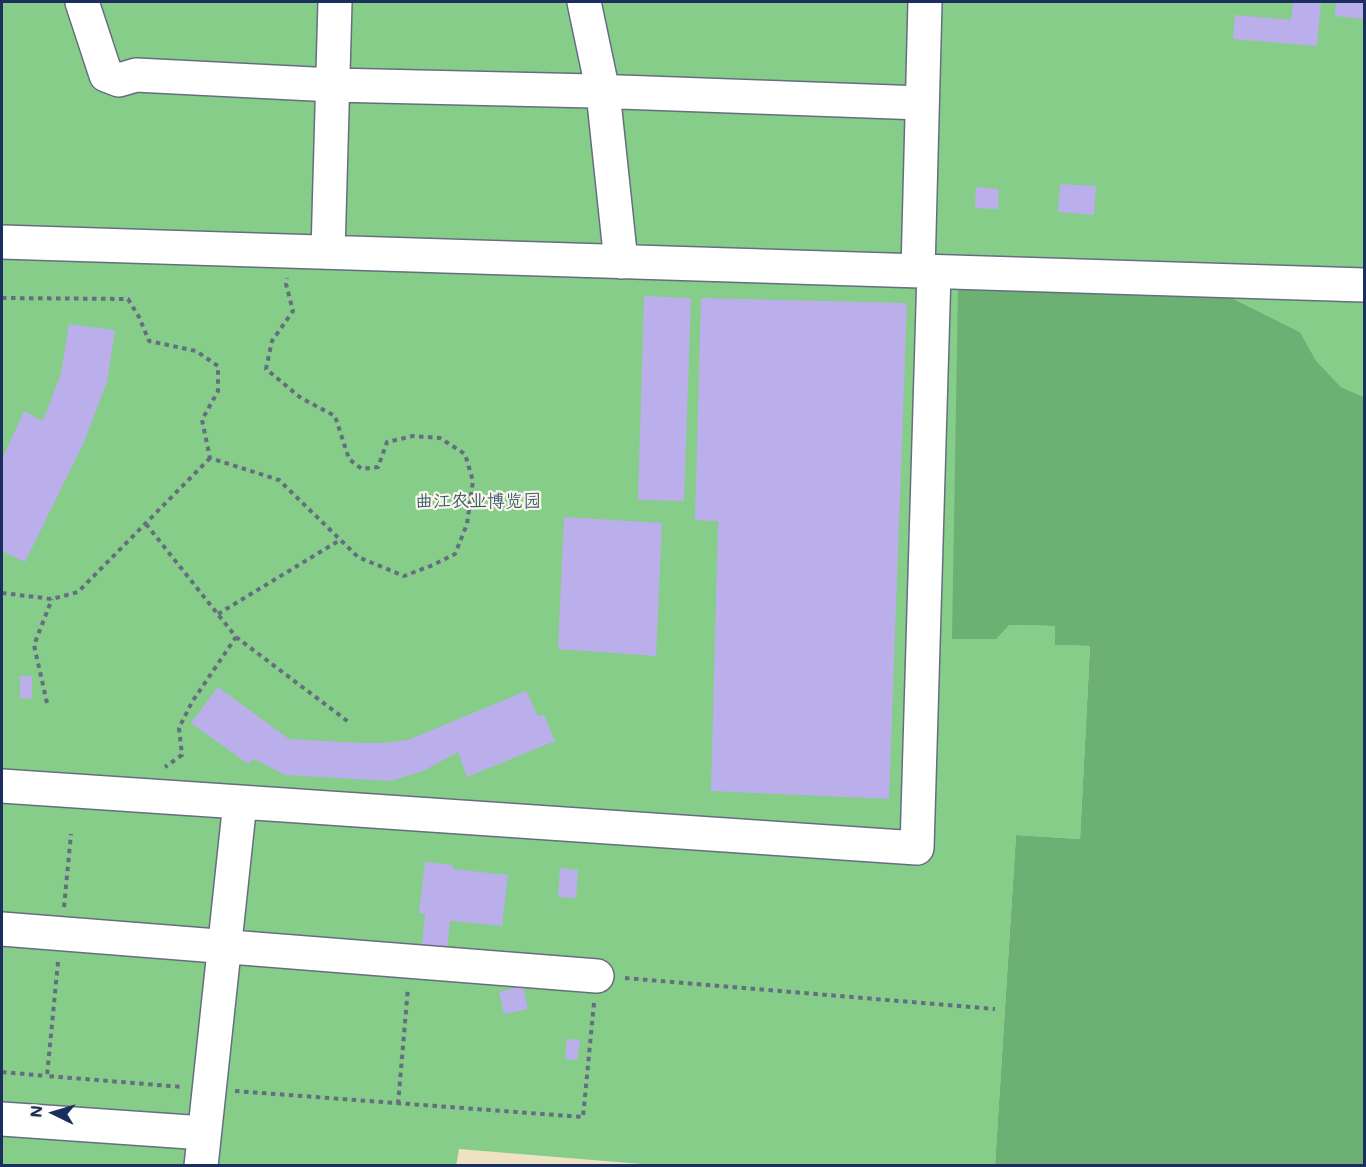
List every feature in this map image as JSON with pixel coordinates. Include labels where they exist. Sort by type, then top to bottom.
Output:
[{"type":"street","points":[[82,2],[105,75],[119,80],[136,75],[333,86],[922,103]]},
{"type":"street","points":[[328,252],[336,2]]},
{"type":"street","points":[[584,2],[603,92],[621,262]]},
{"type":"street","points":[[2,786],[917,848],[926,271],[922,103],[925,2]]},
{"type":"street","points":[[2,242],[1365,285]]},
{"type":"street","points":[[201,1166],[240,802]]},
{"type":"street","points":[[2,929],[597,976]]},
{"type":"street","points":[[2,1119],[204,1133]]},
{"type":"path","points":[[210,458],[279,480],[358,557],[404,576],[455,554],[467,524],[473,481],[465,454],[440,438],[413,436],[387,442],[378,467],[362,469],[349,459],[335,416],[301,398],[266,369],[272,341],[293,311],[286,284],[291,251]]},
{"type":"path","points":[[2,298],[128,299],[139,317],[149,342],[196,351],[218,366],[218,391],[202,420],[210,458]]},
{"type":"path","points":[[2,593],[51,599],[78,592],[210,458]]},
{"type":"path","points":[[146,524],[236,637],[350,723]]},
{"type":"path","points":[[218,614],[340,540]]},
{"type":"path","points":[[47,703],[34,645],[51,599]]},
{"type":"path","points":[[160,796],[162,770],[182,755],[179,728],[192,702],[236,637]]},
{"type":"path","points":[[47,1076],[70,834]]},
{"type":"path","points":[[398,1104],[410,961]]},
{"type":"path","points":[[2,1072],[583,1118],[597,976],[995,1009]]},
{"type":"green space","name":"曲江农业博览园","points":[[2,2],[1364,2],[1364,397],[1341,387],[1315,361],[1300,332],[1232,298],[958,289],[1009,625],[1055,626],[1055,645],[1090,646],[1080,839],[1016,835],[995,1165],[666,1166],[459,1149],[456,1166],[2,1166]]},
{"type":"green space","points":[[958,289],[1232,298],[1300,332],[1316,361],[1341,387],[1364,397],[1364,1165],[995,1165],[1016,835],[1080,839],[1090,646],[1055,645],[1055,626],[1009,625],[996,639],[952,639]]},
{"type":"building","points":[[1293,2],[1321,2],[1317,46],[1233,39],[1235,15],[1291,20]]},
{"type":"building","points":[[1336,2],[1364,2],[1364,19],[1335,16]]},
{"type":"building","points":[[1060,184],[1096,186],[1094,215],[1058,212]]},
{"type":"building","points":[[976,187],[999,189],[998,209],[975,208]]},
{"type":"building","points":[[644,296],[691,298],[684,501],[638,500]]},
{"type":"building","points":[[701,298],[907,303],[889,799],[711,791],[718,521],[695,520]]},
{"type":"building","points":[[69,324],[115,330],[107,382],[84,442],[25,562],[2,551],[2,459],[24,411],[43,421],[61,373]]},
{"type":"building","points":[[564,517],[662,523],[656,656],[558,649]]},
{"type":"building","points":[[20,676],[32,676],[32,698],[20,699]]},
{"type":"building","points":[[218,687],[289,739],[362,743],[408,740],[526,691],[538,716],[544,715],[555,741],[467,777],[458,752],[423,771],[390,781],[285,775],[254,759],[248,764],[191,723]]},
{"type":"building","points":[[425,862],[453,865],[453,869],[508,875],[502,926],[450,921],[447,949],[422,946],[425,914],[419,913]]},
{"type":"building","points":[[560,868],[578,870],[576,898],[558,897]]},
{"type":"building","points":[[523,986],[528,1009],[504,1014],[499,992]]},
{"type":"building","points":[[567,1039],[580,1040],[577,1060],[565,1059]]}]
